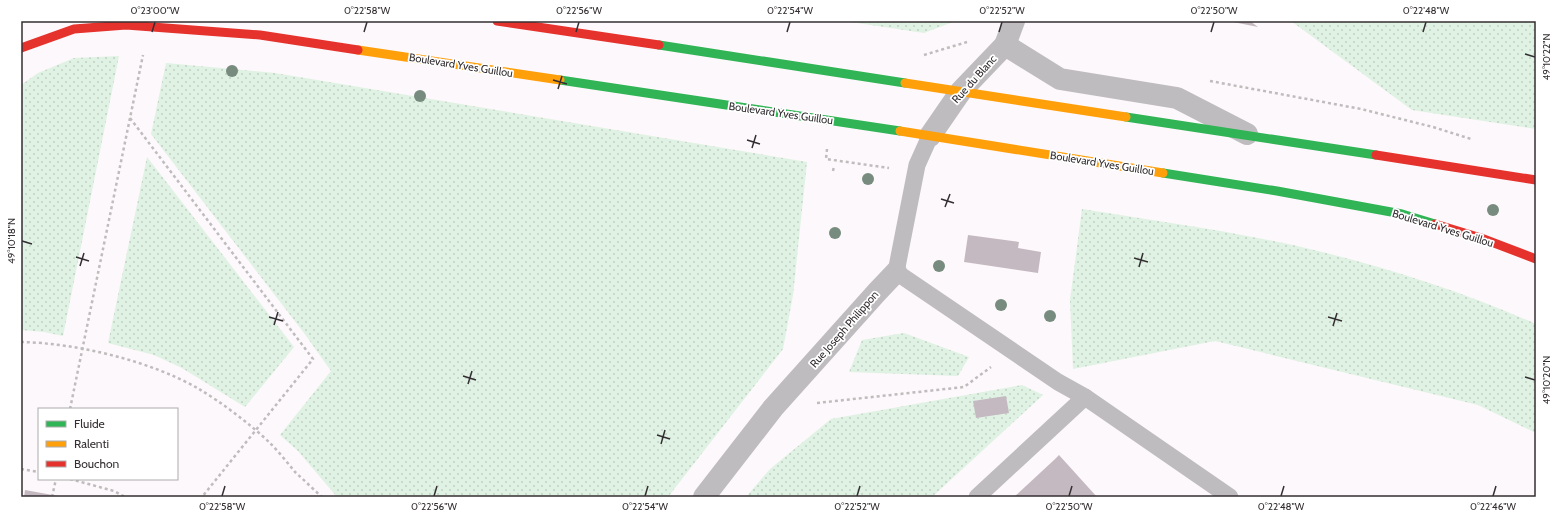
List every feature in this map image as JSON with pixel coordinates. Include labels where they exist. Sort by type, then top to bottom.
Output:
[{"type":"main road","points":[[497,21],[1248,134],[1536,180]]},
{"type":"main road","name":"Boulevard Yves Guillou","points":[[21,48],[74,29],[126,25],[260,35],[930,136],[1277,191],[1402,214],[1481,238],[1536,259]]},
{"type":"street","name":"Rue du Blanc","points":[[930,136],[961,91],[1005,45],[1014,21]]},
{"type":"street","points":[[1005,45],[1060,79],[1177,98],[1248,134]]},
{"type":"street","name":"Rue Joseph Philippon","points":[[704,497],[773,408],[896,272]]},
{"type":"lane","points":[[930,136],[915,172],[896,272],[1058,382],[1085,397],[1230,497]]},
{"type":"lane","points":[[977,497],[1085,397]]},
{"type":"path","points":[[70,408],[143,53]]},
{"type":"path","points":[[1341,105],[1433,127],[1478,141]]},
{"type":"path","points":[[130,118],[313,359],[202,497]]},
{"type":"path","points":[[826,159],[915,172]]},
{"type":"path","points":[[833,171],[834,166]]},
{"type":"path","points":[[21,342],[41,342],[83,349],[121,358],[160,371],[199,389],[242,419],[269,442],[297,473],[322,497]]},
{"type":"path","points":[[773,408],[964,387],[1013,352]]},
{"type":"path","points":[[21,469],[38,472]]},
{"type":"path","points":[[52,497],[56,480]]},
{"type":"path","points":[[74,480],[114,491],[125,497]]},
{"type":"green space","points":[[844,21],[958,21],[924,33]]},
{"type":"green space","points":[[1291,21],[1536,21],[1536,129],[1412,110]]},
{"type":"green space","points":[[119,56],[63,336],[44,332],[21,330],[21,85],[38,73],[74,58]]},
{"type":"green space","points":[[166,63],[275,73],[807,162],[793,295],[783,349],[668,497],[337,497],[298,451],[280,435],[331,371],[304,333],[151,134]]},
{"type":"green space","points":[[147,157],[294,347],[245,407],[182,368],[154,355],[108,343]]},
{"type":"green space","points":[[1082,209],[1230,233],[1318,251],[1401,274],[1456,292],[1536,324],[1536,433],[1478,405],[1215,341],[1073,369],[1070,300]]},
{"type":"green space","points":[[904,333],[969,357],[958,376],[849,372],[862,340]]},
{"type":"green space","points":[[1022,385],[1043,395],[932,497],[746,497],[770,469],[831,419]]},
{"type":"building","points":[[1250,21],[1258,27],[1233,22]]},
{"type":"building","points":[[968,235],[1019,242],[1018,248],[1041,252],[1038,273],[964,262]]},
{"type":"building","points":[[1006,396],[1009,413],[976,418],[973,401]]},
{"type":"building","points":[[1059,455],[1097,497],[1014,497],[1054,460]]},
{"type":"building","points":[[25,490],[58,496],[58,497],[24,497]]},
{"type":"traffic: fast","points":[[659,45],[905,83]]},
{"type":"traffic: fast","points":[[560,80],[900,131]]},
{"type":"traffic: fast","points":[[1126,117],[1376,155]]},
{"type":"traffic: fast","points":[[1163,173],[1277,191],[1402,214],[1435,224]]},
{"type":"traffic: slow","points":[[358,50],[560,80]]},
{"type":"traffic: slow","points":[[905,83],[1126,117]]},
{"type":"traffic: slow","points":[[900,131],[1163,173]]},
{"type":"traffic: jam","points":[[497,21],[659,45]]},
{"type":"traffic: jam","points":[[21,48],[74,29],[126,25],[260,35],[358,50]]},
{"type":"traffic: jam","points":[[1376,155],[1536,180]]},
{"type":"traffic: jam","points":[[1435,224],[1481,238],[1536,259]]}]
